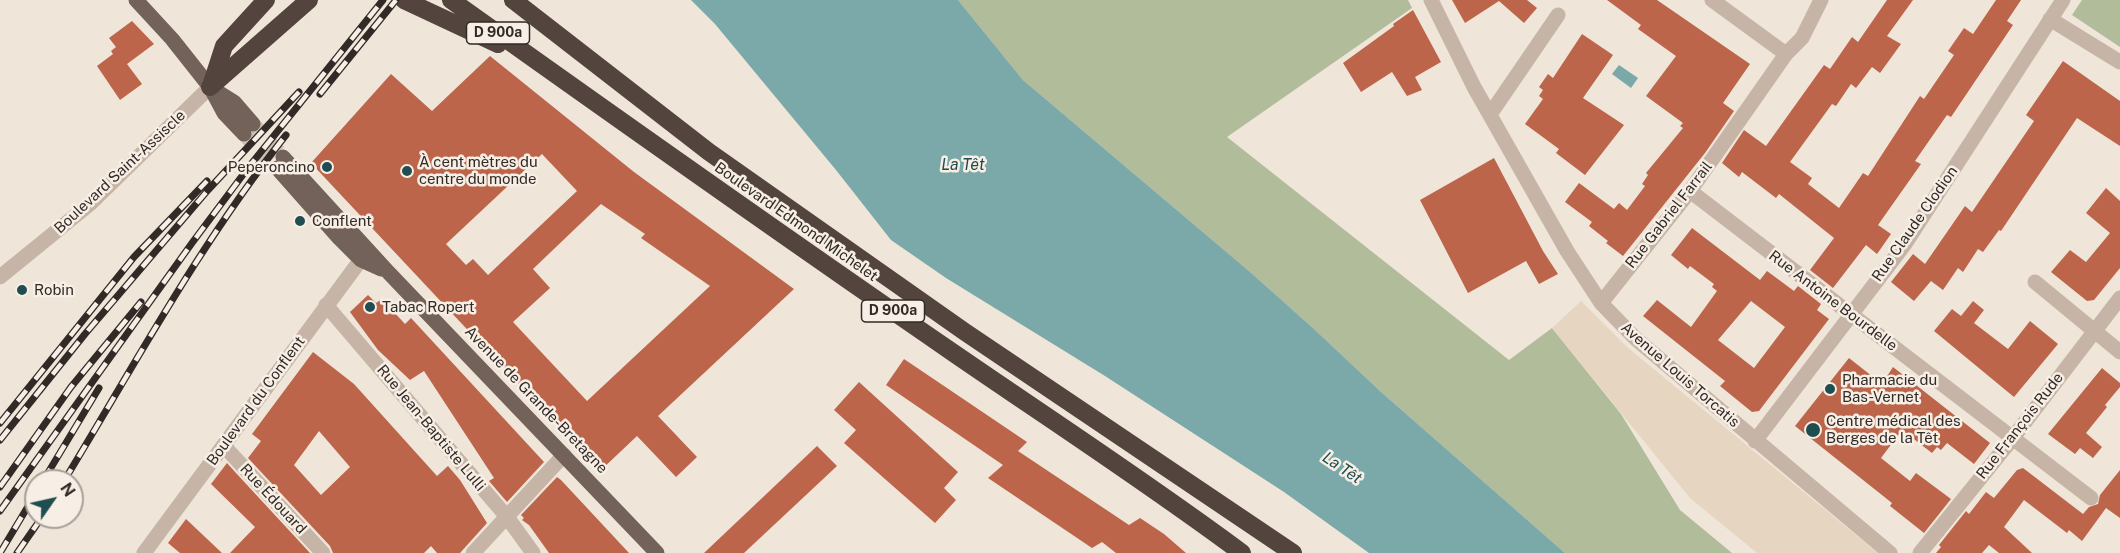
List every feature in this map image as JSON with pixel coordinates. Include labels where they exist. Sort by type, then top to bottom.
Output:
[{"type":"highway","points":[[210,87],[224,46],[266,0]]},
{"type":"highway","points":[[210,87],[309,0]]},
{"type":"highway","points":[[404,0],[544,67]]},
{"type":"highway","name":"Boulevard Edmond Michelet","points":[[451,0],[956,354],[1161,493],[1242,553]]},
{"type":"highway","name":"Boulevard Edmond Michelet","points":[[513,0],[709,152],[965,332],[1293,553]]},
{"type":"highway","points":[[1131,442],[1275,553]]},
{"type":"main road","points":[[136,0],[172,39],[210,87],[234,102],[249,129]]},
{"type":"main road","name":"Avenue de Grande-Bretagne","points":[[280,163],[339,238],[389,273],[657,553]]},
{"type":"street","name":"Avenue Louis Torcatis","points":[[1431,0],[1474,87],[1491,113],[1567,251],[1601,303],[1636,339],[1890,553]]},
{"type":"street","points":[[1712,0],[1786,54]]},
{"type":"street","name":"Rue Gabriel Farrail","points":[[1601,303],[1690,191],[1786,54],[1802,38],[1821,0]]},
{"type":"street","name":"Rue Claude Clodion","points":[[1755,441],[1905,244],[2063,0]]},
{"type":"street","points":[[1491,113],[1558,15]]},
{"type":"street","points":[[2050,18],[2120,62]]},
{"type":"street","name":"Boulevard Saint-Assiscle","points":[[0,277],[91,203],[210,87]]},
{"type":"street","name":"Rue Antoine Bourdelle","points":[[1690,191],[2091,498]]},
{"type":"street","name":"Boulevard du Conflent","points":[[144,553],[364,255]]},
{"type":"street","points":[[2035,282],[2120,352]]},
{"type":"street","name":"Rue François Rude","points":[[1920,553],[2012,439],[2120,298]]},
{"type":"street","name":"Rue Jean-Baptiste Lulli","points":[[326,305],[507,517],[533,553]]},
{"type":"street","name":"Rue Édouard","points":[[224,446],[323,553]]},
{"type":"street","points":[[473,553],[564,455]]},
{"type":"green space","points":[[958,0],[1408,0],[1412,8],[1227,137],[1509,360],[1552,328],[1621,414],[1680,510],[1732,553],[1565,553],[1380,391],[1249,271],[1023,80]]},
{"type":"green space","points":[[2082,0],[2120,0],[2120,47],[2072,15]]},
{"type":"shaded area","points":[[1581,301],[1627,347],[1878,553],[1757,553],[1690,498],[1552,328]]},
{"type":"water","name":"La Têt","points":[[691,0],[958,0],[1023,80],[1249,271],[1380,391],[1565,553],[1369,553],[1284,492],[1105,376],[946,278],[891,240],[715,24]]},
{"type":"water","points":[[1619,65],[1638,78],[1631,88],[1612,74]]},
{"type":"building","points":[[1452,0],[1527,0],[1537,8],[1524,23],[1499,1],[1465,23]]},
{"type":"building","points":[[1607,0],[1657,0],[1750,64],[1723,103],[1734,111],[1705,153],[1623,256],[1589,226],[1592,222],[1565,202],[1579,183],[1614,209],[1619,203],[1627,210],[1645,186],[1642,184],[1648,175],[1646,173],[1683,128],[1680,126],[1683,123],[1646,96],[1676,56],[1638,29],[1641,25]]},
{"type":"building","points":[[1887,0],[1913,0],[1887,36],[1901,44],[1880,73],[1872,67],[1856,88],[1851,84],[1836,106],[1832,104],[1790,162],[1812,178],[1808,184],[1839,208],[1863,173],[1868,176],[1920,96],[1924,99],[1954,55],[1948,51],[1964,28],[1973,34],[1996,0],[2021,0],[2007,21],[2013,25],[1951,117],[1947,115],[1915,161],[1921,164],[1878,225],[1891,234],[1877,254],[1866,245],[1833,288],[1810,270],[1834,238],[1779,194],[1776,198],[1742,172],[1739,177],[1722,163],[1744,130],[1766,146],[1824,65],[1830,69],[1852,37],[1858,42]]},
{"type":"building","points":[[1413,10],[1441,62],[1415,77],[1422,90],[1407,96],[1392,72],[1361,92],[1343,63]]},
{"type":"building","points":[[132,21],[154,44],[127,64],[142,84],[120,100],[97,66],[113,54],[111,51],[116,47],[109,38]]},
{"type":"building","points":[[1582,34],[1613,55],[1583,98],[1624,125],[1585,175],[1556,153],[1559,149],[1525,124],[1543,99],[1539,96],[1543,90],[1539,87],[1548,74],[1553,78]]},
{"type":"building","points":[[490,56],[634,172],[794,289],[658,416],[697,457],[676,477],[637,436],[600,471],[311,163],[391,74],[432,111]],"holes":[[[542,154],[577,191],[488,275],[473,259],[466,265],[446,244]],[[601,204],[645,234],[641,238],[710,286],[587,401],[513,322],[550,288],[533,269]]]},
{"type":"building","points":[[2063,61],[2120,101],[2120,146],[2077,118],[2001,231],[1999,230],[1983,252],[1978,249],[1963,272],[1958,268],[1943,290],[1931,281],[1914,301],[1891,282],[1913,254],[1925,264],[1965,206],[1972,212],[2034,121],[2026,115]]},
{"type":"building","points":[[1494,158],[1543,251],[1558,274],[1539,284],[1526,261],[1468,293],[1420,200]]},
{"type":"building","points":[[2106,188],[2120,201],[2120,268],[2094,300],[2087,301],[2051,272],[2070,250],[2086,262],[2110,233],[2086,213]]},
{"type":"building","points":[[1692,228],[1760,280],[1767,271],[1794,291],[1798,286],[1821,304],[1817,310],[1829,319],[1759,411],[1752,412],[1720,386],[1725,381],[1643,316],[1657,300],[1691,327],[1717,291],[1712,287],[1714,284],[1690,266],[1688,269],[1671,255]],"holes":[[[1751,301],[1785,327],[1754,368],[1718,340]]]},
{"type":"building","points":[[368,295],[376,303],[382,299],[405,324],[411,318],[544,462],[507,502],[489,481],[494,478],[424,371],[410,380],[378,350],[350,312]]},
{"type":"building","points":[[1973,301],[1984,310],[1974,323],[2008,349],[2030,321],[2058,344],[2014,397],[1934,331],[1952,309],[1961,316]]},
{"type":"building","points":[[313,352],[354,384],[437,476],[448,466],[460,480],[487,523],[460,553],[437,553],[431,546],[424,553],[333,553],[330,546],[248,458],[261,441],[252,434]],"holes":[[[319,431],[350,467],[321,495],[294,465]]]},
{"type":"building","points":[[1849,358],[1882,384],[1893,367],[1990,443],[1974,464],[1947,443],[1941,450],[1937,447],[1932,453],[1902,430],[1881,458],[1910,481],[1916,473],[1951,499],[1924,533],[1890,506],[1892,503],[1795,426]]},
{"type":"building","points":[[904,359],[1027,442],[1018,451],[1129,525],[1140,518],[1186,553],[1116,553],[1102,542],[1092,548],[988,478],[1003,465],[886,385]]},
{"type":"building","points":[[2102,368],[2120,383],[2120,387],[2086,433],[2102,447],[2093,458],[2080,448],[2075,454],[2048,434]]},
{"type":"building","points":[[859,382],[958,472],[944,488],[956,500],[935,523],[844,443],[856,430],[834,410]]},
{"type":"building","points":[[817,446],[837,466],[744,553],[704,553]]},
{"type":"building","points":[[227,463],[310,553],[230,553],[255,527],[211,484]]},
{"type":"building","points":[[2023,468],[2083,514],[2089,507],[2098,504],[2100,495],[2120,470],[2120,518],[2106,508],[2082,541],[2069,530],[2067,533],[2024,500],[2004,527],[2032,553],[1999,553],[1989,545],[1982,553],[1936,553],[1941,547],[1939,545],[1966,511],[1969,514],[1986,492],[1994,498],[2017,470]]},
{"type":"building","points":[[557,477],[629,553],[549,553],[529,525],[522,520],[524,518],[521,515]]},
{"type":"building","points":[[186,519],[222,553],[180,553],[168,543]]},
{"type":"tunnel","points":[[253,124],[283,157]]},
{"type":"tunnel","points":[[244,134],[277,168]]},
{"type":"railway","points":[[0,511],[248,168],[383,0]]},
{"type":"railway","points":[[320,94],[396,0]]},
{"type":"railway","points":[[0,440],[85,334],[208,190],[299,92]]},
{"type":"railway","points":[[71,469],[197,261],[225,218],[286,135]]},
{"type":"railway","points":[[0,423],[134,257],[207,181]]},
{"type":"railway","points":[[0,487],[71,387],[141,302]]},
{"type":"railway","points":[[50,469],[99,388]]},
{"type":"railway","points":[[0,553],[24,513]]},
{"type":"railway","points":[[17,553],[34,529]]},
{"type":"place","name":"Peperoncino","points":[[327,167]]},
{"type":"place","name":"À cent mètres du centre du monde","points":[[407,171]]},
{"type":"place","name":"Conflent","points":[[300,221]]},
{"type":"place","name":"Robin","points":[[22,290]]},
{"type":"place","name":"Tabac Ropert","points":[[370,307]]},
{"type":"place","name":"Pharmacie du Bas-Vernet","points":[[1830,389]]},
{"type":"place","name":"Centre médical des Berges de la Têt","points":[[1813,430]]}]
